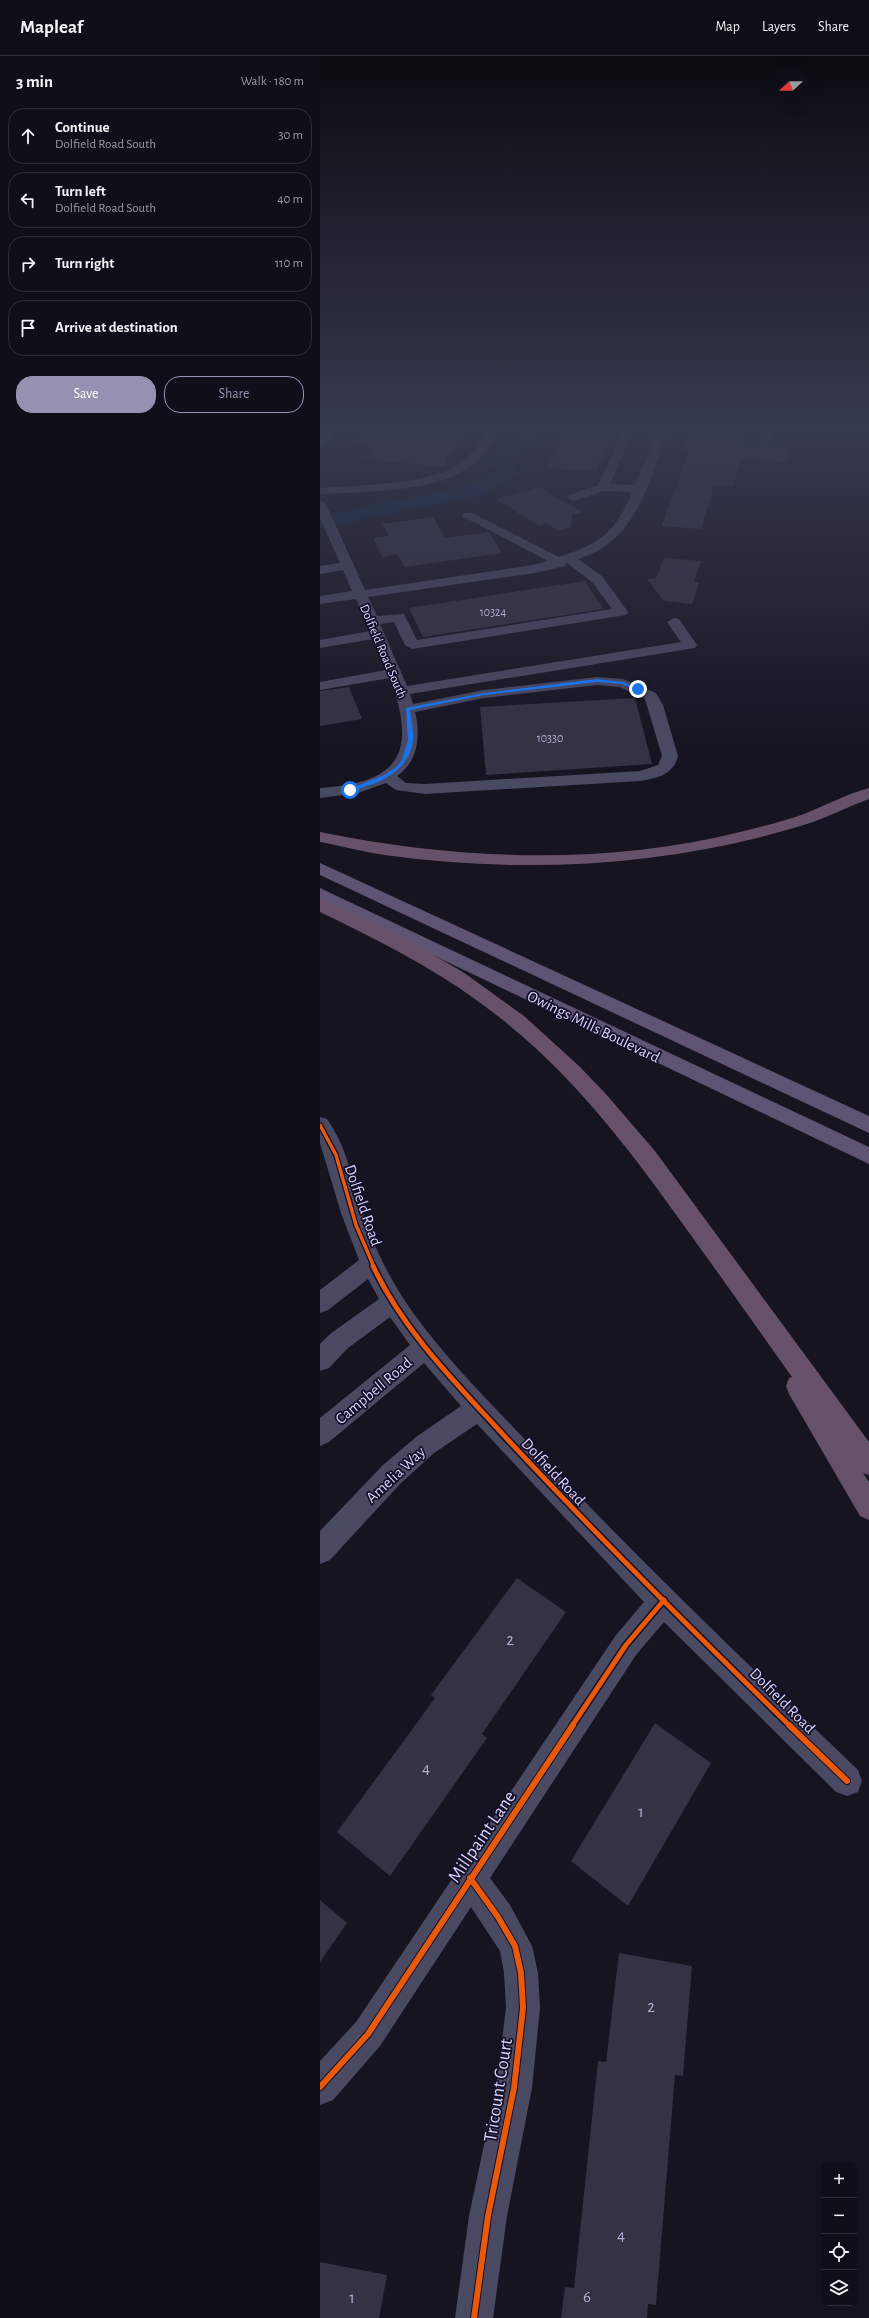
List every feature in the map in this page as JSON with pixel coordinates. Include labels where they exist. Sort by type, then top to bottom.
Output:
[{"type":"highway","points":[[320,836],[404,852],[480,859],[549,860],[611,856],[684,848],[743,836],[805,818],[869,794]]},
{"type":"highway","points":[[320,906],[422,955],[447,970],[505,1011],[562,1059],[620,1122],[869,1463]]},
{"type":"highway","points":[[733,1278],[869,1507]]},
{"type":"main road","name":"Owings Mills Boulevard","points":[[320,868],[869,1125]]},
{"type":"main road","points":[[320,881],[345,893],[471,938]]},
{"type":"main road","name":"Owings Mills Boulevard","points":[[320,894],[869,1156]]},
{"type":"street","points":[[320,540],[333,533]]},
{"type":"street","name":"Dolfield Road South","points":[[320,793],[350,790],[366,785],[397,769],[408,751],[411,729],[408,709],[395,673],[333,533]]},
{"type":"street","points":[[320,644],[377,634],[410,641],[412,644],[621,612],[598,579],[536,547],[500,533]]},
{"type":"street","points":[[320,600],[523,571],[565,561],[600,544],[614,533]]},
{"type":"street","points":[[320,570],[347,566]]},
{"type":"street","points":[[377,634],[399,617],[410,641]]},
{"type":"street","points":[[402,691],[690,645],[674,622]]},
{"type":"street","points":[[320,686],[395,673]]},
{"type":"street","points":[[386,776],[402,787],[425,789],[640,776],[662,771],[669,764],[670,756],[656,705],[651,696],[623,683],[597,681],[484,694],[408,709]]},
{"type":"street","name":"Dolfield Road","points":[[320,1125],[332,1146],[352,1215],[362,1243],[393,1302],[426,1346],[479,1408],[557,1493],[847,1781]]},
{"type":"street","points":[[320,1303],[372,1262]]},
{"type":"street","points":[[320,1360],[339,1341],[393,1302]]},
{"type":"street","name":"Campbell Road","points":[[320,1434],[426,1346]]},
{"type":"street","name":"Amelia Way","points":[[320,1551],[391,1475],[425,1445],[479,1408]]},
{"type":"street","name":"Millpaint Lane","points":[[320,2087],[368,2034],[470,1878],[626,1645],[664,1600]]},
{"type":"street","name":"Tricount Court","points":[[470,1878],[498,1917],[515,1946],[521,1973],[523,2008],[514,2088],[488,2216],[474,2318]]},
{"type":"building","points":[[387,533],[442,533],[445,538],[489,533],[502,553],[404,567],[398,554],[382,557],[373,538],[389,536]]},
{"type":"building","points":[[664,558],[701,561],[694,582],[699,583],[692,604],[664,601],[647,579],[656,578]]},
{"type":"building","points":[[585,581],[604,609],[423,637],[409,608]]},
{"type":"building","points":[[349,687],[362,719],[320,726],[320,691]]},
{"type":"building","points":[[635,698],[652,764],[486,775],[480,707]]},
{"type":"building","points":[[517,1578],[566,1612],[482,1734],[487,1738],[390,1876],[337,1832],[435,1698],[431,1695]]},
{"type":"building","points":[[655,1723],[711,1763],[628,1906],[571,1861]]},
{"type":"building","points":[[320,1900],[347,1923],[320,1962]]},
{"type":"building","points":[[619,1953],[692,1966],[683,2076],[675,2075],[656,2305],[648,2304],[647,2318],[561,2318],[565,2287],[574,2288],[598,2061],[606,2062]]},
{"type":"building","points":[[320,2262],[387,2275],[379,2318],[320,2318]]},
{"type":"cycle path","points":[[320,1125],[336,1155],[352,1213],[370,1259],[393,1302],[420,1340],[467,1395],[596,1533],[847,1781]]},
{"type":"cycle path","points":[[320,2087],[368,2034],[626,1645],[664,1600]]},
{"type":"cycle path","points":[[470,1878],[498,1917],[515,1946],[521,1973],[523,2008],[514,2088],[488,2216],[474,2318]]},
{"type":"route","points":[[350,790],[386,776],[397,769],[404,760],[408,751],[411,729],[408,709],[484,694],[597,681],[623,683],[638,689]]}]
